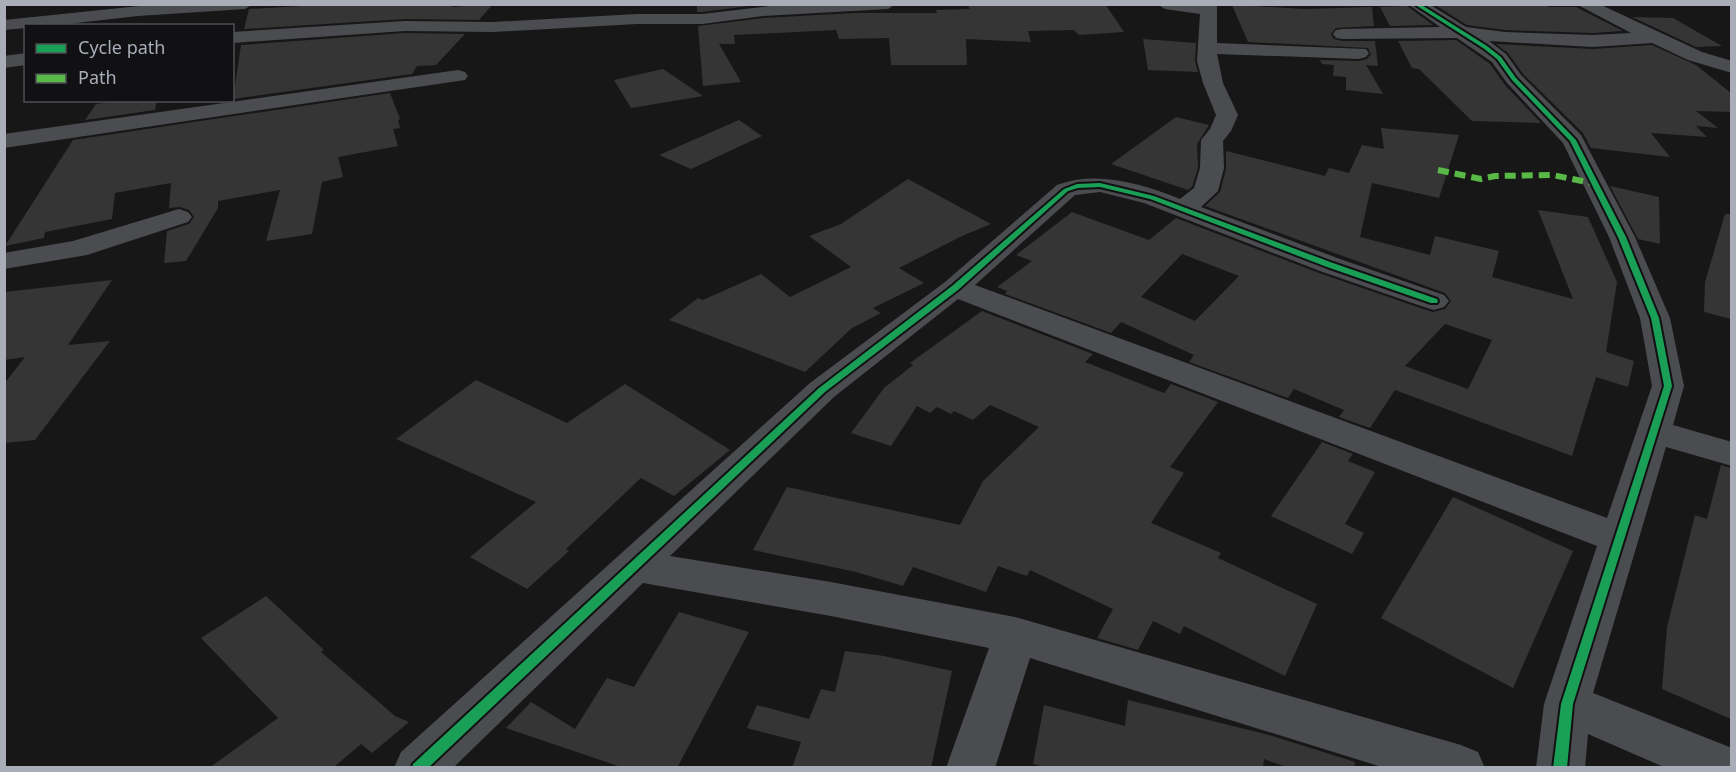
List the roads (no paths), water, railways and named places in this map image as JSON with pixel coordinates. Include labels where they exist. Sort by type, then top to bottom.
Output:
[{"type":"street","points":[[4,25],[138,11],[245,4]]},
{"type":"street","points":[[234,38],[405,27],[493,27],[637,19],[702,19],[763,11],[888,4]]},
{"type":"street","points":[[1166,4],[1209,7],[1207,61],[1213,83],[1227,115],[1220,131],[1212,140],[1212,168],[1206,190],[1183,208]]},
{"type":"street","points":[[1416,4],[1498,58],[1514,79],[1573,140],[1606,205],[1655,318],[1668,386],[1567,704],[1560,768]]},
{"type":"street","points":[[1584,4],[1695,56],[1731,67]]},
{"type":"street","points":[[1521,21],[1583,33],[1629,38]]},
{"type":"street","points":[[1342,34],[1461,32],[1505,38],[1593,41],[1656,38]]},
{"type":"street","points":[[1208,48],[1359,53]]},
{"type":"street","points":[[4,62],[24,59]]},
{"type":"street","points":[[4,141],[458,76]]},
{"type":"street","points":[[418,768],[822,390],[955,288],[1054,198],[1077,186],[1100,185],[1125,189],[1183,208],[1330,265],[1434,301]]},
{"type":"street","points":[[4,261],[77,249],[179,217]]},
{"type":"street","points":[[955,288],[1621,539]]},
{"type":"street","points":[[1654,431],[1731,454]]},
{"type":"street","points":[[636,566],[831,599],[1015,635],[1461,768]]},
{"type":"street","points":[[970,768],[1015,635]]},
{"type":"street","points":[[1567,704],[1723,768]]}]
